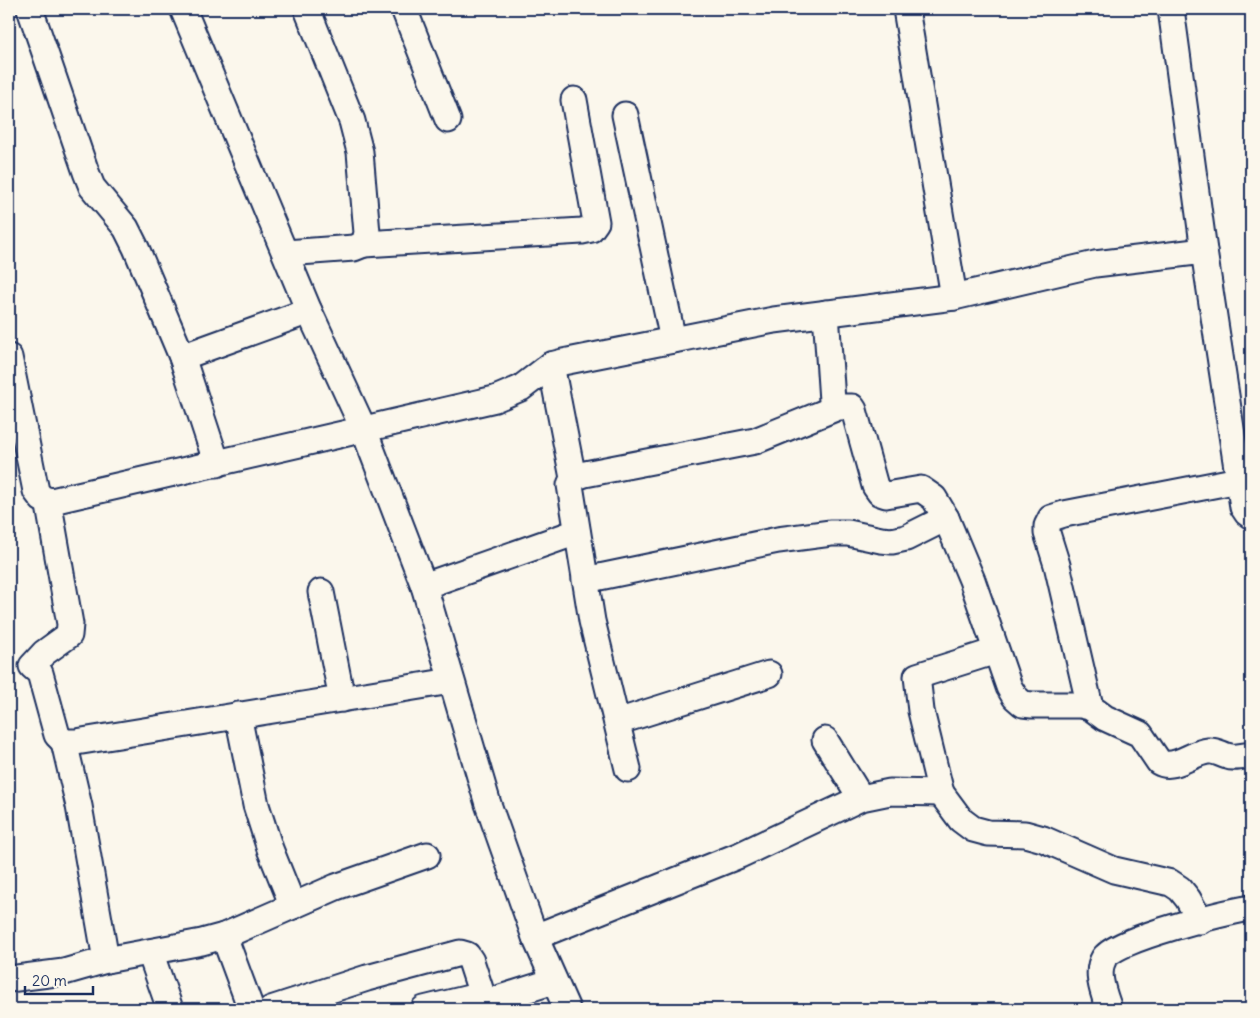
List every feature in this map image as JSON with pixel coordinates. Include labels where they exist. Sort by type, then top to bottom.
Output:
[{"type":"street","points":[[30,9],[92,187],[126,228],[136,248],[182,357],[217,464]]},
{"type":"street","points":[[183,9],[309,311],[364,430],[424,586],[488,804],[535,937],[567,1009]]},
{"type":"street","points":[[307,9],[352,121],[360,152],[367,233],[364,244]]},
{"type":"street","points":[[404,9],[448,120]]},
{"type":"street","points":[[906,9],[954,297]]},
{"type":"street","points":[[1171,9],[1204,251],[1243,507],[1251,516]]},
{"type":"street","points":[[286,253],[354,248],[364,244],[591,229],[596,222],[574,100]]},
{"type":"street","points":[[625,115],[673,340]]},
{"type":"street","points":[[9,357],[36,491],[42,499],[48,500],[70,497],[217,464],[496,399],[521,388],[551,365],[774,320],[954,297],[1095,264],[1204,251]]},
{"type":"street","points":[[182,357],[309,311]]},
{"type":"street","points":[[826,313],[832,401],[838,407]]},
{"type":"street","points":[[551,365],[573,478],[570,484],[592,621],[628,769]]},
{"type":"street","points":[[573,478],[755,440],[838,407],[852,407],[875,486],[880,493],[886,495],[921,489],[934,498],[946,518],[972,580],[1009,687],[1015,697],[1023,704],[1081,705],[1090,707],[1105,718],[1140,734],[1163,765],[1172,764],[1208,750],[1218,751],[1228,757],[1251,755]]},
{"type":"street","points":[[1090,707],[1048,533],[1047,526],[1051,518],[1239,480]]},
{"type":"street","points":[[48,500],[70,624],[68,635],[44,653],[32,666],[40,673],[57,734],[64,742],[78,806],[106,960]]},
{"type":"street","points":[[585,580],[796,537],[848,533],[892,541],[906,538],[946,518]]},
{"type":"street","points":[[424,586],[577,532]]},
{"type":"street","points":[[321,592],[342,698]]},
{"type":"street","points":[[996,651],[917,676],[921,711],[940,793],[961,820],[973,829],[988,833],[1025,834],[1043,839],[1114,870],[1171,883],[1180,889],[1188,899],[1200,921]]},
{"type":"street","points":[[616,722],[769,674]]},
{"type":"street","points":[[64,742],[76,742],[451,680]]},
{"type":"street","points":[[238,715],[256,805],[270,849],[293,906]]},
{"type":"street","points":[[825,740],[861,798]]},
{"type":"street","points":[[535,937],[740,855],[861,798],[890,792],[940,793]]},
{"type":"street","points":[[9,979],[64,972],[106,960],[224,936],[336,887],[427,855]]},
{"type":"street","points":[[1109,1009],[1101,982],[1101,967],[1104,956],[1116,947],[1143,936],[1251,908]]},
{"type":"street","points":[[224,936],[251,1009]]},
{"type":"street","points":[[150,952],[170,1009]]},
{"type":"street","points":[[271,1009],[367,978],[460,953],[467,955],[471,961],[482,995],[491,1001],[554,981]]},
{"type":"street","points":[[424,1009],[482,995]]}]
